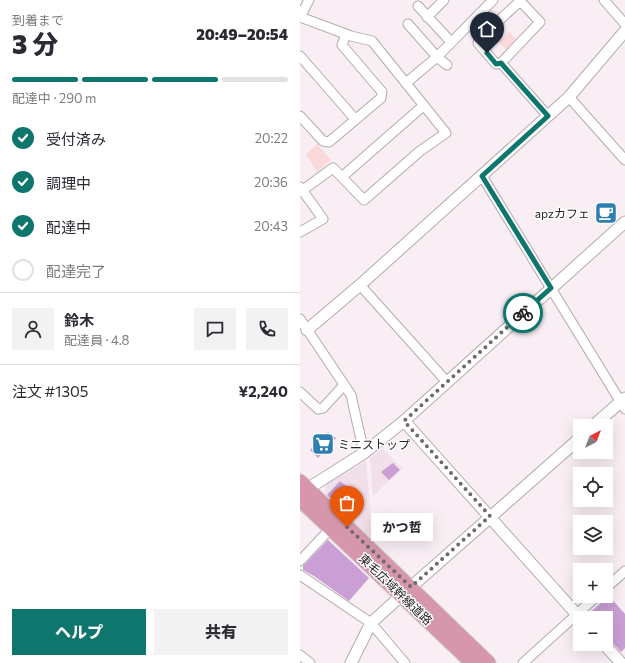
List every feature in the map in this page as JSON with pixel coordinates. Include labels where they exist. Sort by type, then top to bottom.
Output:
[{"type":"highway","name":"東毛広域幹線道路","points":[[302,491],[331,528],[407,591],[473,663]]},
{"type":"highway","name":"東毛広域幹線道路","points":[[302,491],[407,591],[488,663]]},
{"type":"street","points":[[300,232],[323,219],[301,190],[333,168],[343,176],[364,200],[420,151],[446,133],[372,41],[346,34],[300,17],[309,0]]},
{"type":"street","points":[[427,17],[444,0]]},
{"type":"street","points":[[406,83],[437,57],[450,41],[493,0]]},
{"type":"street","points":[[604,0],[625,24]]},
{"type":"street","points":[[518,3],[524,4],[540,22],[501,63],[496,64],[478,43],[479,39],[518,3]]},
{"type":"street","points":[[418,6],[450,41]]},
{"type":"street","points":[[408,24],[437,57],[447,65]]},
{"type":"street","points":[[307,330],[360,285],[570,97],[625,31]]},
{"type":"street","points":[[300,116],[323,142],[329,142],[381,98],[382,92],[342,46],[346,34]]},
{"type":"street","points":[[300,56],[355,119]]},
{"type":"street","points":[[501,63],[548,116]]},
{"type":"street","points":[[570,97],[625,160]]},
{"type":"street","points":[[343,176],[423,106]]},
{"type":"street","points":[[482,176],[624,403],[602,419]]},
{"type":"street","points":[[302,491],[364,453],[404,421],[625,222]]},
{"type":"street","points":[[360,285],[447,382]]},
{"type":"street","points":[[300,319],[351,395],[364,453]]},
{"type":"street","points":[[300,392],[318,409],[322,408],[344,385]]},
{"type":"street","points":[[404,421],[574,611]]},
{"type":"street","points":[[351,663],[371,623],[573,444]]},
{"type":"street","points":[[300,561],[331,528]]},
{"type":"street","points":[[613,582],[625,571]]},
{"type":"street","points":[[300,575],[371,623],[405,663]]},
{"type":"street","points":[[583,611],[590,603]]},
{"type":"street","points":[[523,663],[573,620]]},
{"type":"street","points":[[610,651],[621,663]]},
{"type":"street","points":[[300,655],[310,663]]},
{"type":"shaded area","points":[[509,32],[518,42],[508,52],[499,42]]},
{"type":"shaded area","points":[[317,144],[331,160],[317,172],[306,154]]},
{"type":"shaded area","points":[[382,448],[402,468],[373,496],[370,459]]},
{"type":"shaded area","points":[[366,461],[373,539],[371,539],[325,496],[326,484]]},
{"type":"building","name":"ミニストップ","points":[[328,432],[336,438],[318,458],[310,450]]},
{"type":"building","points":[[393,463],[400,470],[389,480],[381,472]]},
{"type":"building","points":[[340,481],[354,492],[352,493],[354,495],[342,509],[327,495]]},
{"type":"building","points":[[328,540],[369,578],[349,601],[303,570],[303,566]]},
{"type":"building","points":[[613,600],[625,614],[625,648],[621,652],[613,643],[613,611],[592,611],[601,603],[613,603]]},
{"type":"way so far","points":[[347,527],[411,587],[490,516],[404,421],[523,313]]},
{"type":"place","name":"apzカフェ","points":[[606,213]]},
{"type":"place","name":"ミニストップ","points":[[323,444]]},
{"type":"place","name":"かつ哲","points":[[347,527]]},
{"type":"route","points":[[487,53],[496,64],[501,63],[548,116],[482,176],[551,288],[523,313]]}]
